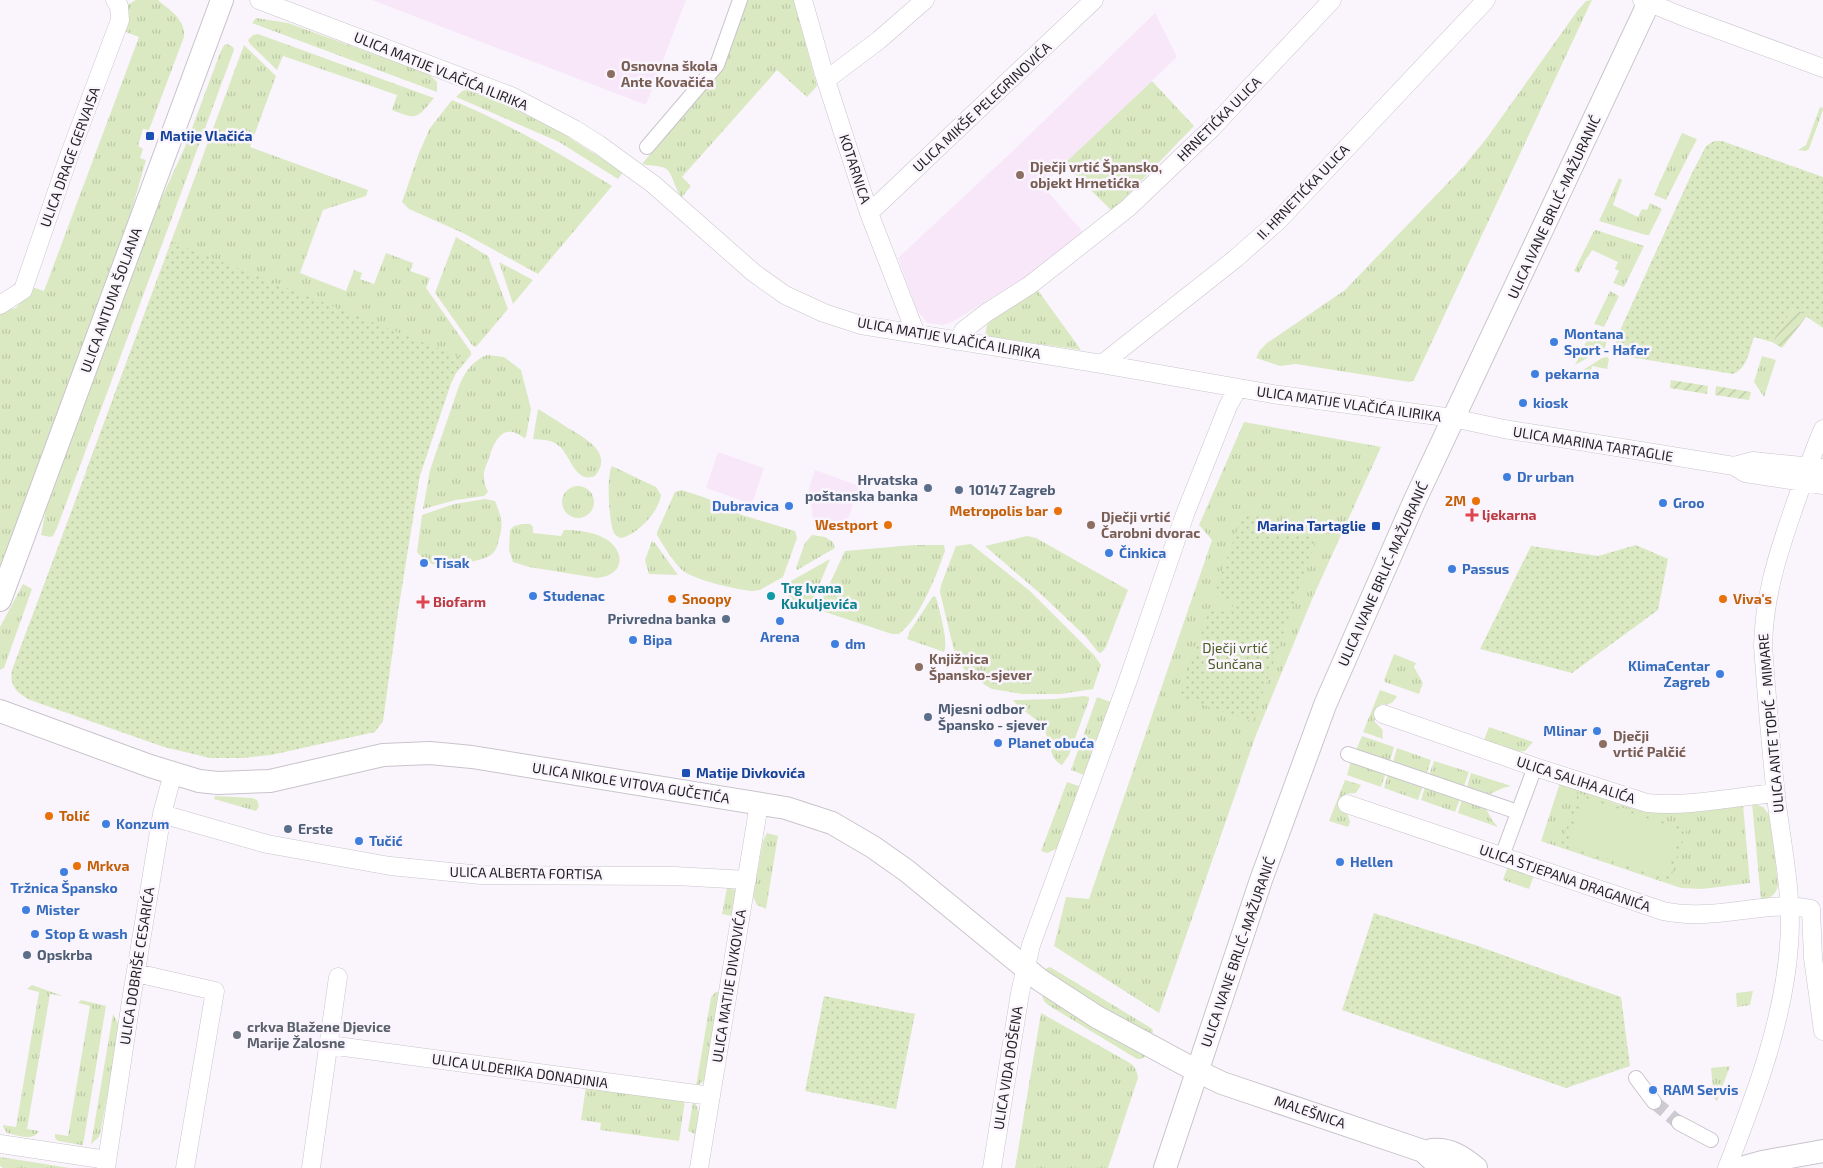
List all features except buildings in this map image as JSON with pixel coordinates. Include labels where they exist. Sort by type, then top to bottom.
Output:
[{"type":"street","name":"ULICA DRAGE GERVAISA","points":[[0,305],[23,290],[69,156],[120,20],[119,6],[114,0]]},
{"type":"street","name":"ULICA ANTUNA ŠOLJANA","points":[[0,600],[222,0]]},
{"type":"street","name":"ULICA MATIJE VLAČIĆA ILIRIKA","points":[[259,0],[511,96],[574,129],[653,184],[754,273],[785,295],[824,313],[861,325],[1102,364],[1282,396],[1453,418]]},
{"type":"street","points":[[647,147],[717,65],[740,0]]},
{"type":"street","name":"KOTARNICA","points":[[803,0],[826,80],[869,213],[916,334]]},
{"type":"street","points":[[826,80],[880,40],[925,0]]},
{"type":"street","name":"ULICA MIKŠE PELEGRINOVIĆA","points":[[869,213],[1094,0]]},
{"type":"street","name":"HRNETIĆKA ULICA","points":[[957,341],[964,330],[986,313],[1030,285],[1128,208],[1210,129],[1332,0]]},
{"type":"street","name":"II. HRNETIĆKA ULICA","points":[[1102,364],[1235,259],[1278,220],[1486,0]]},
{"type":"street","points":[[1647,1],[1823,68]]},
{"type":"street","name":"ULICA IVANE BRLIĆ-MAŽURANIĆ","points":[[1165,1168],[1262,880],[1316,730],[1353,640],[1453,418],[1647,1]]},
{"type":"street","points":[[1025,968],[1030,945],[1126,683],[1185,514],[1228,406],[1238,388]]},
{"type":"street","name":"ULICA MARINA TARTAGLIE","points":[[1453,418],[1504,429],[1734,466],[1753,461],[1811,473],[1823,485]]},
{"type":"street","name":"ULICA ANTE TOPIĆ - MIMARE","points":[[1727,1168],[1773,1035],[1789,946],[1789,906],[1776,794],[1763,646],[1763,623],[1772,575],[1811,473],[1823,429]]},
{"type":"street","name":"ULICA NIKOLE VITOVA GUČETIĆA","points":[[0,711],[200,781],[245,783],[270,781],[383,755],[407,753],[443,754],[472,757],[786,808],[819,818],[845,830],[873,847],[907,871],[1040,980],[1097,1017],[1197,1072]]},
{"type":"street","name":"ULICA SALIHA ALIĆA","points":[[1382,714],[1625,797],[1647,802],[1663,804],[1686,803],[1776,794]]},
{"type":"street","points":[[1348,754],[1518,812]]},
{"type":"street","points":[[1502,856],[1535,767]]},
{"type":"street","name":"ULICA DOBRIŠE CESARIĆA","points":[[0,1144],[107,1164],[162,814],[173,773]]},
{"type":"street","name":"ULICA MATIJE DIVKOVIĆA","points":[[699,1168],[759,804]]},
{"type":"street","name":"ULICA STJEPANA DRAGANIĆA","points":[[1347,804],[1680,915],[1789,906]]},
{"type":"street","name":"ULICA ALBERTA FORTISA","points":[[162,814],[266,844],[390,866],[480,875],[675,876],[747,880]]},
{"type":"street","points":[[1789,906],[1811,909],[1813,958],[1823,1031]]},
{"type":"street","name":"ULICA VIDA DOŠENA","points":[[992,1168],[1025,968]]},
{"type":"street","points":[[136,973],[215,991],[185,1168]]},
{"type":"street","points":[[311,1168],[338,977]]},
{"type":"street","name":"ULICA ULDERIKA DONADINIA","points":[[329,1045],[711,1096]]},
{"type":"street","name":"MALEŠNICA","points":[[1197,1072],[1222,1083],[1423,1151],[1437,1164],[1451,1168]]},
{"type":"street","points":[[1636,1078],[1654,1102]]},
{"type":"street","points":[[1679,1123],[1711,1140]]},
{"type":"street","name":"MALEŠNICA","points":[[1423,1151],[1441,1149],[1464,1157],[1476,1168]]},
{"type":"street","points":[[1741,1168],[1762,1162],[1823,1151]]},
{"type":"shaded area","name":"Osnovna škola Ante Kovačića","points":[[372,0],[686,0],[646,105]]},
{"type":"shaded area","name":"Dječji vrtić Špansko, objekt Hrnetićka","points":[[1155,13],[1177,57],[1042,185],[1085,234],[1035,271],[954,321],[943,325],[927,323],[917,310],[898,258],[1018,146]]},
{"type":"shaded area","points":[[718,452],[764,468],[752,504],[706,488]]},
{"type":"shaded area","points":[[815,470],[859,486],[844,531],[813,520],[809,488]]},
{"type":"green space","points":[[136,0],[158,0],[180,20],[184,37],[149,130],[143,129],[138,146],[143,149],[140,158],[146,160],[131,213],[0,568],[0,312],[16,308],[32,287],[44,291],[139,37],[126,32],[128,23],[127,5]]},
{"type":"green space","points":[[746,0],[794,0],[817,86],[807,97],[777,70],[682,177],[691,186],[682,197],[666,169],[659,166],[642,164],[713,79]]},
{"type":"green space","points":[[1592,0],[1414,380],[1410,382],[1296,364],[1280,366],[1256,358],[1260,350],[1267,343],[1345,290],[1464,166],[1486,139],[1578,10],[1586,1]]},
{"type":"green space","points":[[256,18],[288,23],[429,74],[437,82],[437,92],[252,23]]},
{"type":"green space","points":[[258,34],[434,98],[420,114],[412,116],[392,110],[397,95],[283,56],[277,70],[250,44],[248,40],[253,35]]},
{"type":"green space","points":[[227,44],[233,47],[234,50],[57,528],[53,536],[41,535],[48,498],[156,210],[185,147],[220,53],[224,45]]},
{"type":"green space","points":[[244,45],[276,76],[250,147],[368,190],[366,196],[323,210],[300,273],[346,291],[354,270],[362,273],[360,279],[374,284],[386,253],[413,263],[410,271],[430,278],[426,288],[471,352],[471,355],[456,373],[451,383],[420,475],[86,471]]},
{"type":"green space","points":[[1152,81],[1194,126],[1112,211],[1064,164]]},
{"type":"green space","points":[[468,90],[513,108],[562,133],[623,172],[618,179],[559,142],[456,97],[462,91]]},
{"type":"green space","points":[[452,100],[534,140],[612,186],[538,274],[463,233],[409,209],[402,202],[430,128]]},
{"type":"green space","points":[[1820,107],[1823,110],[1809,149],[1806,151],[1798,150],[1806,145]]},
{"type":"green space","points":[[1682,133],[1697,139],[1666,200],[1654,195]]},
{"type":"green space","points":[[1714,141],[1722,141],[1823,177],[1823,328],[1794,308],[1772,342],[1754,337],[1745,363],[1742,368],[1733,374],[1624,356],[1618,351],[1616,342],[1691,175],[1706,146]]},
{"type":"green space","points":[[1619,178],[1622,180],[1613,205],[1638,217],[1642,209],[1647,210],[1650,203],[1662,209],[1649,235],[1599,221]]},
{"type":"green space","points":[[1596,230],[1644,246],[1624,287],[1613,283],[1619,271],[1615,269],[1618,262],[1592,250],[1579,273],[1574,271]]},
{"type":"green space","points":[[456,237],[488,256],[508,309],[476,347],[472,345],[435,293]]},
{"type":"green space","points":[[172,242],[467,360],[456,373],[451,383],[420,475],[383,721],[375,732],[271,755],[243,758],[210,758],[164,747],[30,700],[21,695],[13,685],[12,670]]},
{"type":"green space","points":[[499,262],[533,280],[513,304]]},
{"type":"green space","points":[[1037,289],[1081,350],[985,336],[987,325],[993,319]]},
{"type":"green space","points":[[1610,291],[1619,296],[1604,327],[1594,324]]},
{"type":"green space","points":[[1794,308],[1807,316],[1782,348],[1772,342]]},
{"type":"green space","points":[[1591,332],[1607,340],[1605,348],[1575,365]]},
{"type":"green space","points":[[487,355],[504,357],[521,370],[531,409],[526,437],[524,438],[511,432],[501,435],[497,440],[485,470],[484,481],[488,492],[484,496],[456,500],[423,509],[430,470],[459,386],[464,376],[477,360]]},
{"type":"green space","points":[[1762,356],[1776,360],[1764,397],[1754,382]]},
{"type":"green space","points":[[1607,357],[1609,359],[1607,369],[1592,366],[1590,374],[1580,372],[1602,358]]},
{"type":"green space","points":[[1671,380],[1708,386],[1707,394],[1670,388]]},
{"type":"green space","points":[[1716,386],[1751,392],[1749,400],[1715,395]]},
{"type":"green space","points":[[538,409],[582,436],[595,447],[601,460],[600,468],[595,476],[588,477],[578,473],[563,450],[553,442],[533,439]]},
{"type":"green space","points":[[1244,422],[1381,447],[1313,597],[1256,735],[1159,1013],[1054,946],[1066,897],[1089,899],[1212,540],[1199,525]]},
{"type":"green space","points":[[612,466],[656,487],[661,495],[656,508],[646,522],[634,532],[621,538],[614,533],[611,520],[609,479]]},
{"type":"green space","points":[[578,486],[584,487],[589,491],[593,496],[593,508],[589,513],[584,517],[578,518],[572,517],[567,513],[563,508],[562,502],[563,496],[567,491],[572,487]]},
{"type":"green space","points":[[682,490],[706,498],[742,515],[795,531],[797,538],[783,577],[760,590],[753,591],[705,581],[682,570],[668,553],[657,532],[675,492]]},
{"type":"green space","points":[[485,499],[495,501],[501,520],[498,543],[493,553],[473,561],[438,565],[428,562],[417,552],[422,515],[454,504]]},
{"type":"green space","name":"Dječji vrtić Sunčana","points":[[1244,511],[1317,537],[1253,722],[1180,697],[1210,607],[1230,614],[1234,602],[1214,595]]},
{"type":"green space","points":[[530,524],[533,527],[533,533],[561,536],[564,530],[569,530],[599,535],[615,547],[620,559],[619,565],[611,574],[597,578],[529,567],[513,562],[509,550],[510,530],[514,526]]},
{"type":"green space","points":[[812,535],[825,537],[833,542],[835,548],[797,570],[796,568],[805,543]]},
{"type":"green space","points":[[1027,536],[1036,538],[1128,590],[1106,647],[1101,653],[1043,596],[985,546]]},
{"type":"green space","points":[[652,541],[678,575],[649,574],[645,560]]},
{"type":"green space","points":[[971,544],[1030,591],[1094,655],[1101,665],[1093,689],[1061,694],[1022,694],[992,689],[964,669],[956,659],[940,592],[956,546]]},
{"type":"green space","points":[[913,545],[944,545],[945,551],[921,607],[907,627],[899,634],[892,634],[822,611],[820,604],[845,551]]},
{"type":"green space","points":[[1636,545],[1668,559],[1658,610],[1572,673],[1480,649],[1531,546],[1598,556]]},
{"type":"green space","points":[[830,559],[815,595],[808,604],[790,600],[787,593],[791,581]]},
{"type":"green space","points":[[23,584],[32,589],[4,668],[0,670],[0,627]]},
{"type":"green space","points":[[933,596],[936,597],[943,625],[944,652],[907,639],[910,631]]},
{"type":"green space","points":[[1394,654],[1416,663],[1414,667],[1423,683],[1419,694],[1385,682],[1384,680]]},
{"type":"green space","points":[[1380,690],[1397,696],[1386,705],[1381,704],[1374,721],[1382,729],[1383,739],[1363,732]]},
{"type":"green space","points":[[1089,697],[1089,700],[1069,755],[1062,765],[1055,760],[1043,728],[1013,700]]},
{"type":"green space","points":[[1097,697],[1111,702],[1084,775],[1071,770]]},
{"type":"green space","points":[[1489,727],[1533,742],[1525,751],[1517,752],[1484,740]]},
{"type":"green space","points":[[1362,736],[1394,747],[1390,761],[1356,750]]},
{"type":"green space","points":[[1397,748],[1431,760],[1427,773],[1393,762]]},
{"type":"green space","points":[[1351,761],[1386,773],[1381,787],[1347,775]]},
{"type":"green space","points":[[1434,761],[1469,772],[1464,786],[1429,775]]},
{"type":"green space","points":[[1471,773],[1511,786],[1490,794],[1467,787]]},
{"type":"green space","points":[[1388,774],[1423,786],[1418,800],[1384,788]]},
{"type":"green space","points":[[1345,780],[1361,785],[1356,793],[1345,794],[1339,809],[1348,815],[1350,822],[1348,827],[1329,821]]},
{"type":"green space","points":[[1067,782],[1079,786],[1061,844],[1056,849],[1047,853],[1041,851]]},
{"type":"green space","points":[[1560,783],[1618,804],[1651,812],[1685,812],[1743,805],[1750,883],[1702,889],[1681,888],[1541,841]]},
{"type":"green space","points":[[1425,787],[1460,799],[1455,812],[1421,800]]},
{"type":"green space","points":[[1578,793],[1687,829],[1669,883],[1560,847]]},
{"type":"green space","points":[[215,796],[252,798],[257,800],[259,806],[256,811],[214,799]]},
{"type":"green space","points":[[1583,797],[1682,830],[1665,878],[1567,845]]},
{"type":"green space","points":[[1462,799],[1485,807],[1498,827],[1458,813]]},
{"type":"green space","points":[[1752,803],[1763,807],[1771,817],[1778,885],[1772,896],[1761,900]]},
{"type":"green space","points":[[767,833],[778,836],[766,909],[757,905],[753,897],[763,841]]},
{"type":"green space","points":[[1508,866],[1534,875],[1529,889],[1503,880]]},
{"type":"green space","points":[[727,888],[736,890],[732,916],[722,914]]},
{"type":"green space","points":[[1374,913],[1475,945],[1621,997],[1630,1066],[1566,1088],[1342,1010]]},
{"type":"green space","points":[[1050,967],[1151,1028],[1153,1030],[1152,1037],[1057,980],[1045,969]]},
{"type":"green space","points":[[32,985],[63,996],[50,994],[27,1129],[39,1131],[33,1136],[24,1137],[7,1133],[3,1125],[16,1127],[39,992],[27,989]]},
{"type":"green space","points":[[1753,991],[1750,1005],[1737,1007],[1736,993]]},
{"type":"green space","points":[[716,992],[719,992],[705,1077],[704,1081],[696,1087],[711,997]]},
{"type":"green space","points":[[1044,995],[1146,1056],[1137,1059],[1048,1005],[1042,996]]},
{"type":"green space","points":[[824,996],[915,1014],[896,1109],[805,1091]]},
{"type":"green space","points":[[81,1000],[106,1006],[83,1145],[58,1141],[55,1138],[55,1134],[68,1136],[90,1006],[78,1003]]},
{"type":"green space","points":[[1041,1013],[1130,1063],[1136,1070],[1138,1078],[1108,1168],[1015,1168]]},
{"type":"green space","points":[[113,1014],[118,1023],[118,1036],[101,1130],[99,1137],[91,1144]]},
{"type":"green space","points":[[1730,1066],[1717,1101],[1714,1098],[1711,1068]]},
{"type":"green space","points":[[586,1086],[685,1100],[679,1141],[600,1130],[601,1123],[581,1120]]},
{"type":"green space","points":[[693,1102],[699,1113],[695,1134],[688,1131]]},
{"type":"green space","points":[[0,1157],[70,1168],[3,1168],[0,1166]]},
{"type":"tunnel","points":[[1654,1102],[1679,1123]]},
{"type":"place","name":"Osnovna škola Ante Kovačića","points":[[611,74]]},
{"type":"place","name":"Matije Vlačića","points":[[150,136]]},
{"type":"place","name":"Dječji vrtić Špansko, objekt Hrnetićka","points":[[1020,175]]},
{"type":"place","name":"Montana Sport - Hafer","points":[[1554,342]]},
{"type":"place","name":"pekarna","points":[[1535,374]]},
{"type":"place","name":"kiosk","points":[[1523,403]]},
{"type":"place","name":"Dr urban","points":[[1507,477]]},
{"type":"place","name":"Hrvatska poštanska banka","points":[[928,488]]},
{"type":"place","name":"10147 Zagreb","points":[[959,490]]},
{"type":"place","name":"2M","points":[[1476,501]]},
{"type":"place","name":"Groo","points":[[1663,503]]},
{"type":"place","name":"Dubravica","points":[[789,506]]},
{"type":"place","name":"Metropolis bar","points":[[1058,511]]},
{"type":"place","name":"ljekarna","points":[[1472,515]]},
{"type":"place","name":"Westport","points":[[888,525]]},
{"type":"place","name":"Dječji vrtić Čarobni dvorac","points":[[1091,525]]},
{"type":"place","name":"Marina Tartaglie","points":[[1376,526]]},
{"type":"place","name":"Činkica","points":[[1109,553]]},
{"type":"place","name":"Tisak","points":[[424,563]]},
{"type":"place","name":"Passus","points":[[1452,569]]},
{"type":"place","name":"Studenac","points":[[533,596]]},
{"type":"place","name":"Trg Ivana Kukuljevića","points":[[771,596]]},
{"type":"place","name":"Snoopy","points":[[672,599]]},
{"type":"place","name":"Viva's","points":[[1723,599]]},
{"type":"place","name":"Biofarm","points":[[423,602]]},
{"type":"place","name":"Privredna banka","points":[[726,619]]},
{"type":"place","name":"Arena","points":[[780,621]]},
{"type":"place","name":"Bipa","points":[[633,640]]},
{"type":"place","name":"dm","points":[[835,644]]},
{"type":"place","name":"Knjižnica Špansko-sjever","points":[[919,667]]},
{"type":"place","name":"KlimaCentar Zagreb","points":[[1720,674]]},
{"type":"place","name":"Mjesni odbor Špansko - sjever","points":[[928,717]]},
{"type":"place","name":"Mlinar","points":[[1597,731]]},
{"type":"place","name":"Planet obuća","points":[[998,743]]},
{"type":"place","name":"Dječji vrtić Palčić","points":[[1603,744]]},
{"type":"place","name":"Matije Divkovića","points":[[686,773]]},
{"type":"place","name":"Tolić","points":[[49,816]]},
{"type":"place","name":"Konzum","points":[[106,824]]},
{"type":"place","name":"Erste","points":[[288,829]]},
{"type":"place","name":"Tučić","points":[[359,841]]},
{"type":"place","name":"Hellen","points":[[1340,862]]},
{"type":"place","name":"Mrkva","points":[[77,866]]},
{"type":"place","name":"Tržnica Špansko","points":[[64,872]]},
{"type":"place","name":"Mister","points":[[26,910]]},
{"type":"place","name":"Stop & wash","points":[[35,934]]},
{"type":"place","name":"Opskrba","points":[[27,955]]},
{"type":"place","name":"crkva Blažene Djevice Marije Žalosne","points":[[237,1035]]},
{"type":"place","name":"RAM Servis","points":[[1653,1090]]}]
